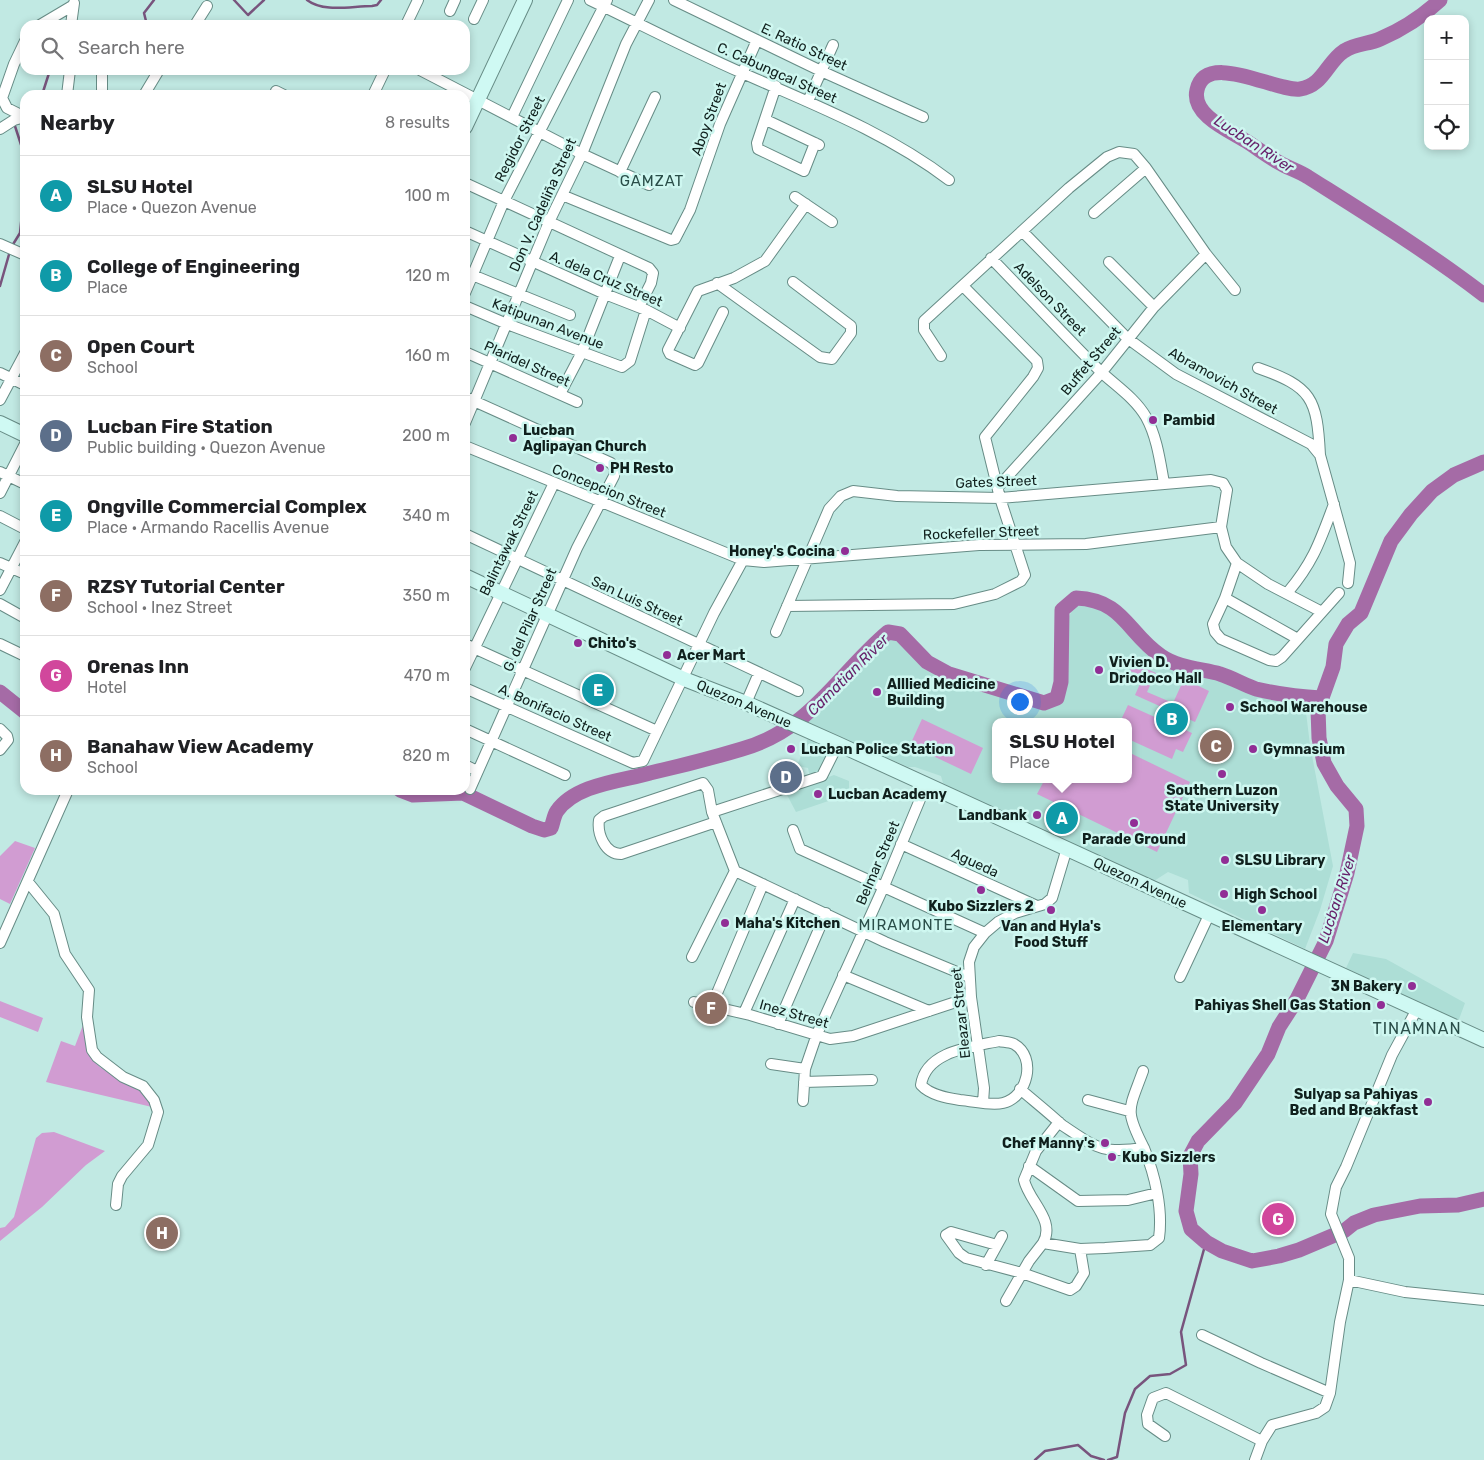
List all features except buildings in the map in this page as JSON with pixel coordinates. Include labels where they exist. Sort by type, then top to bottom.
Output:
[{"type":"main road","points":[[470,117],[525,0]]},
{"type":"main road","points":[[0,423],[20,433]]},
{"type":"main road","name":"Quezon Avenue","points":[[470,578],[684,679],[746,703],[838,744],[1067,848],[1209,916],[1324,966],[1484,1040]]},
{"type":"street","points":[[408,20],[418,0]]},
{"type":"street","points":[[450,11],[455,0]]},
{"type":"street","points":[[474,18],[483,0]]},
{"type":"street","points":[[512,117],[568,0]]},
{"type":"street","name":"C. Cabungcal Street","points":[[590,0],[605,3],[636,23],[741,73],[776,86],[808,101],[900,147],[948,180]]},
{"type":"street","name":"Don V. Cadeliña Street","points":[[470,399],[491,363],[548,222],[582,154],[636,23],[649,0]]},
{"type":"street","name":"E. Ratio Street","points":[[674,0],[821,71],[923,117]]},
{"type":"street","points":[[48,20],[74,3]]},
{"type":"street","points":[[72,20],[74,3]]},
{"type":"street","name":"Regidor Street","points":[[470,272],[487,242],[504,201],[538,131],[605,3]]},
{"type":"street","points":[[199,20],[207,6]]},
{"type":"street","name":"Aboy Street","points":[[562,195],[671,240],[678,236],[741,73],[756,40]]},
{"type":"street","points":[[808,101],[833,45]]},
{"type":"street","points":[[20,51],[2,98],[7,108],[20,117]]},
{"type":"street","points":[[68,90],[69,75]]},
{"type":"street","points":[[102,75],[102,90]]},
{"type":"street","points":[[147,90],[156,75]]},
{"type":"street","points":[[375,90],[383,75]]},
{"type":"street","points":[[430,75],[459,90]]},
{"type":"street","points":[[766,120],[818,144],[806,170],[801,171],[758,148],[757,143],[776,86]]},
{"type":"street","points":[[470,96],[582,154],[649,186]]},
{"type":"street","points":[[620,172],[655,97]]},
{"type":"street","points":[[1,128],[20,118]]},
{"type":"street","points":[[941,356],[924,330],[924,321],[991,258],[1107,157],[1119,152],[1134,154],[1146,168],[1206,254],[1235,290]]},
{"type":"street","points":[[1094,213],[1146,168]]},
{"type":"street","points":[[470,185],[649,268],[653,273],[642,308]]},
{"type":"street","points":[[795,197],[832,222]]},
{"type":"street","points":[[723,312],[698,363],[695,365],[670,354],[668,350],[698,290],[742,274],[765,261],[806,204]]},
{"type":"street","name":"Abramovich Street","points":[[1022,231],[1127,338],[1176,374],[1311,444],[1320,455]]},
{"type":"street","name":"A. dela Cruz Street","points":[[470,234],[605,294],[642,308],[680,328]]},
{"type":"street","points":[[0,244],[20,253]]},
{"type":"street","name":"Buffet Street","points":[[998,487],[1102,372],[1127,338],[1154,307],[1206,254]]},
{"type":"street","points":[[560,394],[582,352],[620,256]]},
{"type":"street","name":"Adelson Street","points":[[991,258],[1102,372],[1131,397],[1146,417],[1160,456],[1164,483]]},
{"type":"street","points":[[1110,262],[1154,307]]},
{"type":"street","points":[[470,274],[570,315]]},
{"type":"street","points":[[717,283],[820,357],[826,360],[832,359],[851,333],[851,326],[793,282]]},
{"type":"street","points":[[787,606],[954,604],[995,594],[1020,581],[1024,575],[1000,498],[985,437],[1038,368],[1036,361],[963,286]]},
{"type":"street","name":"Katipunan Avenue","points":[[470,308],[622,367],[630,361],[642,308]]},
{"type":"street","name":"Plaridel Street","points":[[470,354],[577,402]]},
{"type":"street","points":[[0,400],[20,363]]},
{"type":"street","points":[[1258,368],[1297,384],[1307,393],[1313,408],[1320,455],[1350,564],[1348,583]]},
{"type":"street","points":[[0,373],[20,383]]},
{"type":"street","name":"G. del Pilar Street","points":[[470,399],[611,463],[615,469],[614,476],[562,582],[470,789]]},
{"type":"street","name":"Concepcion Street","points":[[470,448],[743,560]]},
{"type":"street","points":[[0,493],[4,474],[20,451]]},
{"type":"street","points":[[4,474],[20,482]]},
{"type":"street","name":"Gates Street","points":[[776,632],[806,558],[829,509],[841,496],[854,491],[897,496],[1000,498],[1211,480],[1223,483],[1227,490],[1221,528]]},
{"type":"street","name":"Balintawak Street","points":[[470,646],[517,560],[554,483]]},
{"type":"street","points":[[1288,592],[1307,569],[1334,504]]},
{"type":"street","points":[[0,516],[20,526]]},
{"type":"street","points":[[1221,528],[1226,547],[1237,562],[1268,584],[1288,592],[1322,612]]},
{"type":"street","name":"Rockefeller Street","points":[[743,560],[764,562],[942,548],[1086,544],[1221,528]]},
{"type":"street","name":"San Luis Street","points":[[470,536],[562,582],[798,691]]},
{"type":"street","points":[[0,590],[20,552]]},
{"type":"street","points":[[470,646],[657,732],[743,560]]},
{"type":"street","points":[[1237,562],[1225,598],[1213,624],[1215,632],[1221,639],[1269,660],[1276,661],[1282,658],[1339,593]]},
{"type":"street","points":[[0,563],[20,572]]},
{"type":"street","points":[[1225,598],[1298,639]]},
{"type":"street","points":[[0,604],[20,615]]},
{"type":"street","points":[[0,644],[20,654]]},
{"type":"street","points":[[746,703],[760,673]]},
{"type":"street","name":"A. Bonifacio Street","points":[[470,690],[633,763],[643,761],[657,732]]},
{"type":"street","points":[[0,728],[8,740],[0,750]]},
{"type":"street","points":[[470,732],[565,775]]},
{"type":"street","points":[[712,812],[822,776],[838,744]]},
{"type":"street","points":[[470,768],[477,771]]},
{"type":"street","points":[[716,822],[621,854],[613,854],[608,850],[598,827],[599,820],[604,816],[703,784],[708,790],[712,812],[716,822],[735,871],[863,932],[969,977]]},
{"type":"street","name":"Belmar Street","points":[[803,1101],[805,1069],[817,1034],[884,886],[926,785]]},
{"type":"street","points":[[0,943],[66,795]]},
{"type":"street","points":[[793,830],[800,849],[985,933]]},
{"type":"street","name":"Agueda","points":[[901,844],[1037,906]]},
{"type":"street","name":"Eleazar Street","points":[[983,1103],[984,1088],[971,997],[969,962],[974,947],[985,933],[998,922],[1052,898],[1067,848]]},
{"type":"street","points":[[692,957],[735,871]]},
{"type":"street","points":[[28,882],[54,914],[65,954],[89,990],[87,1017],[92,1050],[97,1057],[123,1077],[143,1086],[154,1100],[158,1112],[148,1145],[122,1176],[118,1184],[116,1205]]},
{"type":"street","points":[[712,1005],[764,884]]},
{"type":"street","points":[[744,1014],[795,899]]},
{"type":"street","points":[[778,1024],[826,913]]},
{"type":"street","points":[[1180,977],[1209,916]]},
{"type":"street","points":[[843,975],[929,1011]]},
{"type":"street","name":"Inez Street","points":[[694,1002],[712,1005],[830,1039],[853,1036],[971,997]]},
{"type":"street","points":[[1255,1460],[1262,1440],[1272,1425],[1316,1412],[1325,1407],[1330,1393],[1340,1322],[1349,1280],[1349,1258],[1332,1214],[1336,1187],[1392,1055],[1417,1009]]},
{"type":"street","points":[[999,1041],[1013,1043],[1021,1050],[1028,1066],[1026,1080],[1020,1089],[1004,1102],[983,1103],[934,1094],[921,1085],[922,1075],[930,1065],[944,1056],[999,1041]]},
{"type":"street","points":[[771,1064],[805,1069]]},
{"type":"street","points":[[1043,1243],[1080,1249],[1150,1245],[1159,1238],[1161,1227],[1151,1164],[1135,1131],[1129,1111],[1144,1071]]},
{"type":"street","points":[[804,1082],[872,1080]]},
{"type":"street","points":[[1020,1089],[1059,1122],[1098,1148],[1116,1152],[1144,1148]]},
{"type":"street","points":[[1088,1100],[1129,1111]]},
{"type":"street","points":[[1006,1301],[1036,1251],[1047,1237],[1046,1218],[1026,1188],[1024,1180],[1036,1150],[1059,1122]]},
{"type":"street","points":[[1028,1166],[1078,1201],[1128,1200],[1157,1193]]},
{"type":"street","points":[[986,1265],[1000,1241],[951,1232],[946,1235],[959,1253],[966,1258],[986,1265],[1022,1273],[1070,1290],[1076,1286],[1084,1272],[1080,1249]]},
{"type":"street","points":[[1349,1280],[1404,1292],[1484,1300]]},
{"type":"street","points":[[1202,1335],[1330,1393]]},
{"type":"street","points":[[1165,1436],[1148,1424],[1147,1415],[1153,1398],[1166,1393],[1262,1440]]},
{"type":"shaded area","name":"Southern Luzon State University","points":[[1084,600],[1112,612],[1149,652],[1168,663],[1261,694],[1305,704],[1310,745],[1333,866],[1320,910],[1305,949],[1189,893],[1188,880],[1168,872],[1154,881],[953,789],[943,783],[941,776],[915,767],[908,767],[805,721],[889,635],[898,636],[926,663],[948,674],[990,689],[1045,705],[1057,700],[1062,683],[1068,618],[1077,602]]},
{"type":"shaded area","points":[[1133,663],[1156,673],[1147,692],[1173,703],[1184,679],[1209,691],[1195,722],[1135,695],[1143,677],[1130,671]]},
{"type":"shaded area","points":[[1128,705],[1157,718],[1155,722],[1161,725],[1163,720],[1192,733],[1183,752],[1176,749],[1172,759],[1132,741],[1132,718],[1122,718]]},
{"type":"shaded area","points":[[922,719],[983,748],[971,774],[910,745]]},
{"type":"shaded area","points":[[808,738],[830,749],[820,773],[809,773],[808,768],[797,766]]},
{"type":"shaded area","name":"Parade Ground","points":[[1132,754],[1190,782],[1157,852],[1037,794],[1043,783],[1132,783]]},
{"type":"shaded area","name":"Lucban Academy","points":[[834,775],[849,781],[849,794],[796,812],[786,793]]},
{"type":"shaded area","points":[[15,841],[35,848],[10,904],[0,899],[0,856]]},
{"type":"shaded area","points":[[1353,953],[1386,959],[1465,1003],[1458,1022],[1346,968]]},
{"type":"shaded area","points":[[0,1001],[43,1018],[38,1032],[0,1017]]},
{"type":"shaded area","points":[[83,1025],[86,1026],[87,1042],[91,1057],[105,1071],[144,1092],[150,1099],[152,1107],[46,1082],[61,1041],[75,1046]]},
{"type":"shaded area","points":[[54,1132],[105,1151],[86,1165],[42,1207],[0,1241],[0,1228],[5,1227],[14,1217],[36,1138],[42,1133]]},
{"type":"waterway","points":[[146,20],[144,13],[154,0]]},
{"type":"waterway","points":[[234,0],[248,15],[264,0]]},
{"type":"waterway","points":[[307,0],[330,8],[372,6],[377,5],[381,0]]},
{"type":"waterway","name":"Lucban River","points":[[1440,0],[1412,22],[1396,31],[1376,41],[1344,51],[1333,61],[1320,79],[1308,87],[1300,89],[1289,88],[1243,76],[1214,73],[1203,79],[1197,90],[1197,99],[1200,107],[1213,121],[1274,160],[1305,175],[1441,264],[1484,295]]},
{"type":"waterway","points":[[44,90],[48,75]]},
{"type":"waterway","points":[[14,123],[20,142]]},
{"type":"waterway","points":[[12,246],[20,233]]},
{"type":"waterway","points":[[0,286],[10,251]]},
{"type":"waterway","name":"Lucban River","points":[[1484,462],[1454,475],[1432,491],[1411,514],[1391,541],[1361,613],[1348,624],[1336,644],[1333,667],[1318,709],[1319,738],[1324,763],[1337,786],[1356,809],[1357,826],[1347,873],[1326,941],[1297,999],[1279,1027],[1268,1054],[1235,1103],[1198,1141],[1190,1156],[1191,1174],[1186,1211],[1191,1229],[1206,1242],[1222,1251],[1252,1261],[1299,1250],[1344,1231],[1354,1223],[1374,1215],[1420,1206],[1458,1205],[1484,1199]]},
{"type":"waterway","name":"Camatian River","points":[[467,795],[532,826],[544,830],[551,828],[556,813],[565,802],[587,789],[742,749],[766,740],[787,728],[806,715],[888,632],[900,634],[927,662],[949,674],[1044,703],[1057,698],[1061,682],[1062,610],[1076,598],[1092,600],[1115,611],[1150,647],[1161,656],[1175,663],[1220,674],[1256,689],[1288,695],[1321,698]]},
{"type":"waterway","name":"Camatian River","points":[[0,692],[20,708]]},
{"type":"waterway","points":[[1108,1460],[1117,1457],[1125,1413],[1135,1389],[1150,1376],[1170,1374],[1186,1365],[1181,1332],[1206,1242]]},
{"type":"waterway","points":[[1035,1460],[1045,1451],[1078,1445],[1091,1456],[1104,1460]]},
{"type":"place","name":"Pambid","points":[[1153,420]]},
{"type":"place","name":"Lucban Aglipayan Church","points":[[513,438]]},
{"type":"place","name":"PH Resto","points":[[600,468]]},
{"type":"place","name":"Honey's Cocina","points":[[845,551]]},
{"type":"place","name":"Chito's","points":[[578,643]]},
{"type":"place","name":"Acer Mart","points":[[667,655]]},
{"type":"place","name":"Vivien D. Driodoco Hall","points":[[1099,670]]},
{"type":"place","name":"Ongville Commercial Complex","points":[[598,690]]},
{"type":"place","name":"Alllied Medicine Building","points":[[877,692]]},
{"type":"place","name":"School Warehouse","points":[[1230,707]]},
{"type":"place","name":"College of Engineering","points":[[1172,719]]},
{"type":"place","name":"Open Court","points":[[1216,746]]},
{"type":"place","name":"Lucban Police Station","points":[[791,749]]},
{"type":"place","name":"Gymnasium","points":[[1253,749]]},
{"type":"place","name":"Southern Luzon State University","points":[[1222,774]]},
{"type":"place","name":"Lucban Fire Station","points":[[786,777]]},
{"type":"place","name":"Lucban Academy","points":[[818,794]]},
{"type":"place","name":"Landbank","points":[[1037,815]]},
{"type":"place","name":"SLSU Hotel","points":[[1062,818]]},
{"type":"place","name":"Parade Ground","points":[[1134,823]]},
{"type":"place","name":"SLSU Library","points":[[1225,860]]},
{"type":"place","name":"Kubo Sizzlers 2","points":[[981,890]]},
{"type":"place","name":"High School","points":[[1224,894]]},
{"type":"place","name":"Van and Hyla's Food Stuff","points":[[1051,910]]},
{"type":"place","name":"Elementary","points":[[1262,910]]},
{"type":"place","name":"Maha's Kitchen","points":[[725,923]]},
{"type":"place","name":"3N Bakery","points":[[1412,986]]},
{"type":"place","name":"Pahiyas Shell Gas Station","points":[[1381,1005]]},
{"type":"place","name":"RZSY Tutorial Center","points":[[711,1008]]},
{"type":"place","name":"Sulyap sa Pahiyas Bed and Breakfast","points":[[1428,1102]]},
{"type":"place","name":"Chef Manny's","points":[[1105,1143]]},
{"type":"place","name":"Kubo Sizzlers","points":[[1112,1157]]},
{"type":"place","name":"Orenas Inn","points":[[1278,1219]]},
{"type":"place","name":"Banahaw View Academy","points":[[162,1233]]},
{"type":"district","name":"GAMZAT","points":[[652,181]]},
{"type":"district","name":"MIRAMONTE","points":[[906,925]]},
{"type":"district","name":"TINAMNAN","points":[[1417,1028]]}]
